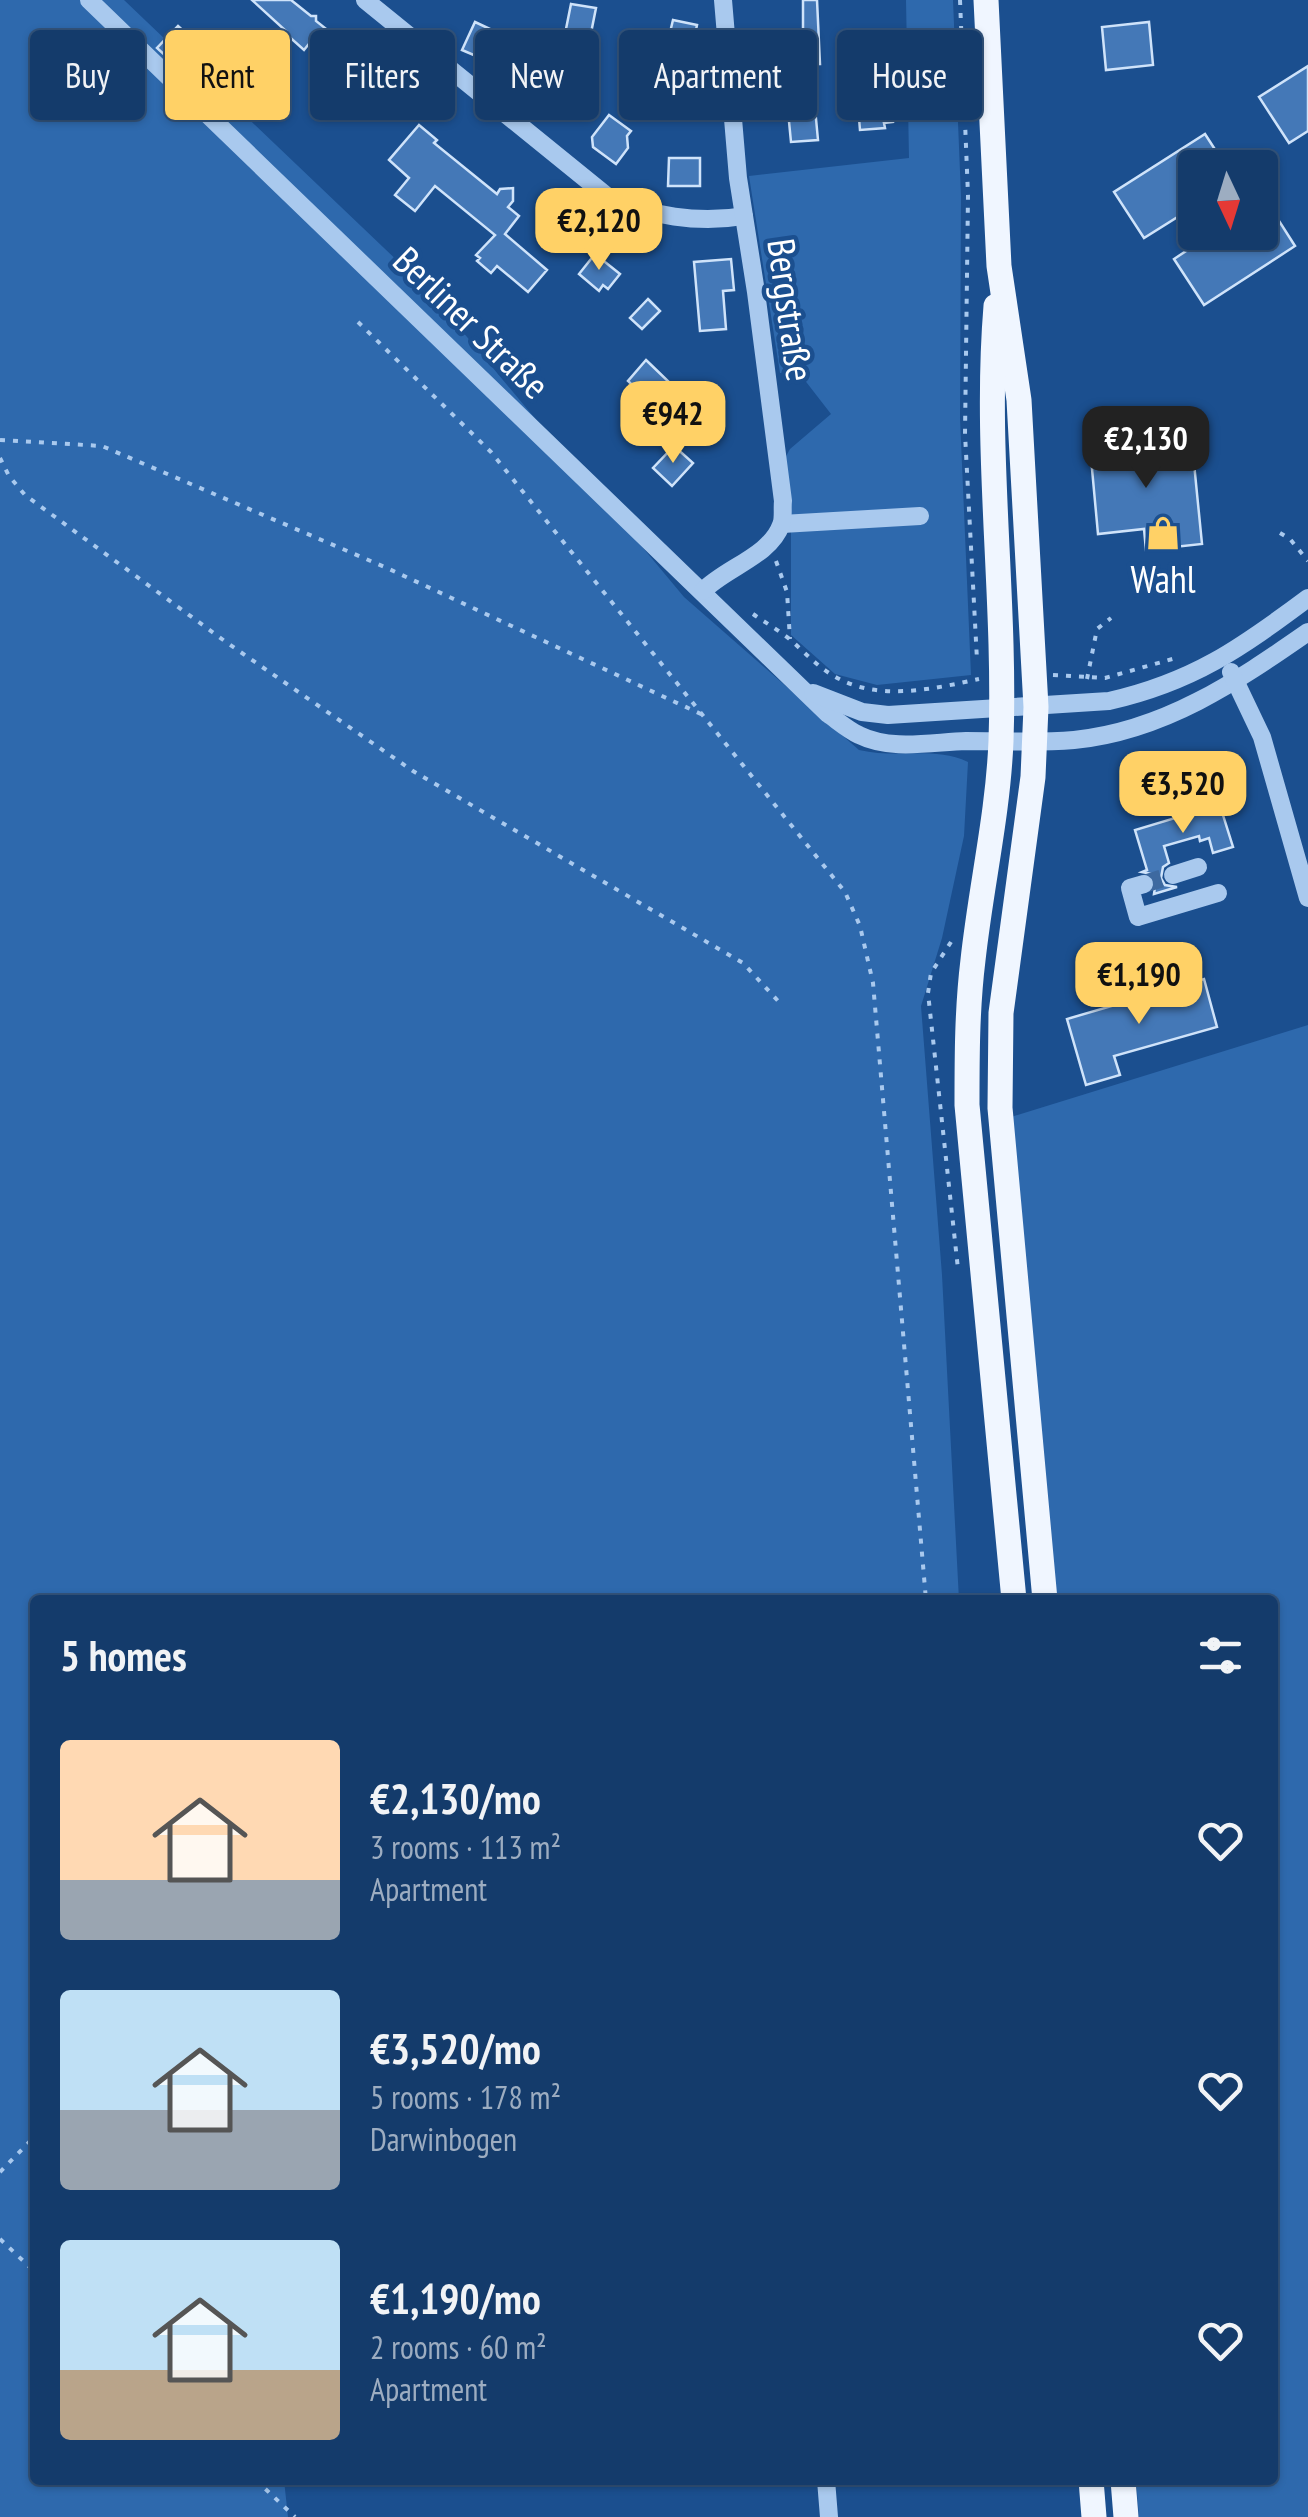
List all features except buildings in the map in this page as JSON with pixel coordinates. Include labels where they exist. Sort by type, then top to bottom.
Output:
[{"type":"main road","points":[[986,0],[999,266],[1019,400],[1036,707],[1036,741],[1004,988],[998,1072],[1046,1595]]},
{"type":"main road","points":[[999,266],[991,402],[1001,742],[998,801],[973,958],[967,1105],[1014,1595]]},
{"type":"main road","points":[[1091,2485],[1094,2517]]},
{"type":"main road","points":[[1123,2485],[1126,2517]]},
{"type":"street","name":"Berliner Straße","points":[[89,0],[828,714],[858,735],[891,744],[1001,742],[1071,740],[1126,730],[1191,706],[1308,632]]},
{"type":"street","points":[[365,0],[608,197],[634,209],[666,216],[744,216]]},
{"type":"street","name":"Bergstraße","points":[[723,0],[744,216],[780,482],[782,524]]},
{"type":"street","points":[[703,591],[715,578],[768,546],[782,524],[920,516]]},
{"type":"street","name":"Berliner Straße","points":[[808,692],[862,712],[888,715],[1109,701],[1141,694],[1201,671],[1308,598]]},
{"type":"street","points":[[1222,658],[1262,736],[1308,898]]},
{"type":"street","points":[[1173,875],[1198,867]]},
{"type":"street","points":[[1144,884],[1130,888],[1138,916],[1218,893]]},
{"type":"street","points":[[826,2485],[829,2517]]},
{"type":"path","points":[[960,0],[969,259]]},
{"type":"path","points":[[358,322],[491,452],[845,892],[874,983],[926,1595]]},
{"type":"path","points":[[0,440],[102,446],[388,568],[703,716]]},
{"type":"path","points":[[0,458],[26,495],[226,642],[414,771],[743,963],[779,1002]]},
{"type":"path","points":[[1280,534],[1290,539],[1308,561]]},
{"type":"path","points":[[768,546],[788,592],[790,639]]},
{"type":"path","points":[[720,608],[753,614],[834,676],[869,689],[938,688],[1002,677]]},
{"type":"path","points":[[1087,679],[1096,628],[1111,618]]},
{"type":"path","points":[[1035,676],[1087,679],[1145,668],[1184,655]]},
{"type":"path","points":[[0,2172],[30,2141]]},
{"type":"path","points":[[0,2239],[30,2267]]},
{"type":"path","points":[[261,2485],[295,2517]]},
{"type":"shaded area","points":[[0,0],[124,0],[165,39],[165,120],[250,120],[427,289],[684,597],[859,750],[942,755],[968,762],[964,836],[942,938],[921,1006],[942,1275],[959,1595],[30,1595],[30,2485],[285,2485],[288,2517],[0,2517]]},
{"type":"shaded area","points":[[906,0],[953,0],[954,30],[907,30]]},
{"type":"shaded area","points":[[908,120],[958,120],[960,418],[971,675],[877,685],[835,674],[791,635],[791,504],[784,460],[790,449],[831,414],[800,374],[780,373],[749,176],[909,158]]},
{"type":"shaded area","points":[[1308,1025],[1308,2517],[1139,2517],[1136,2485],[1278,2485],[1278,1595],[1057,1595],[1011,1117]]},
{"type":"tunnel","points":[[1144,884],[1173,875]]},
{"type":"place","name":"Wahl","points":[[1163,533]]}]
